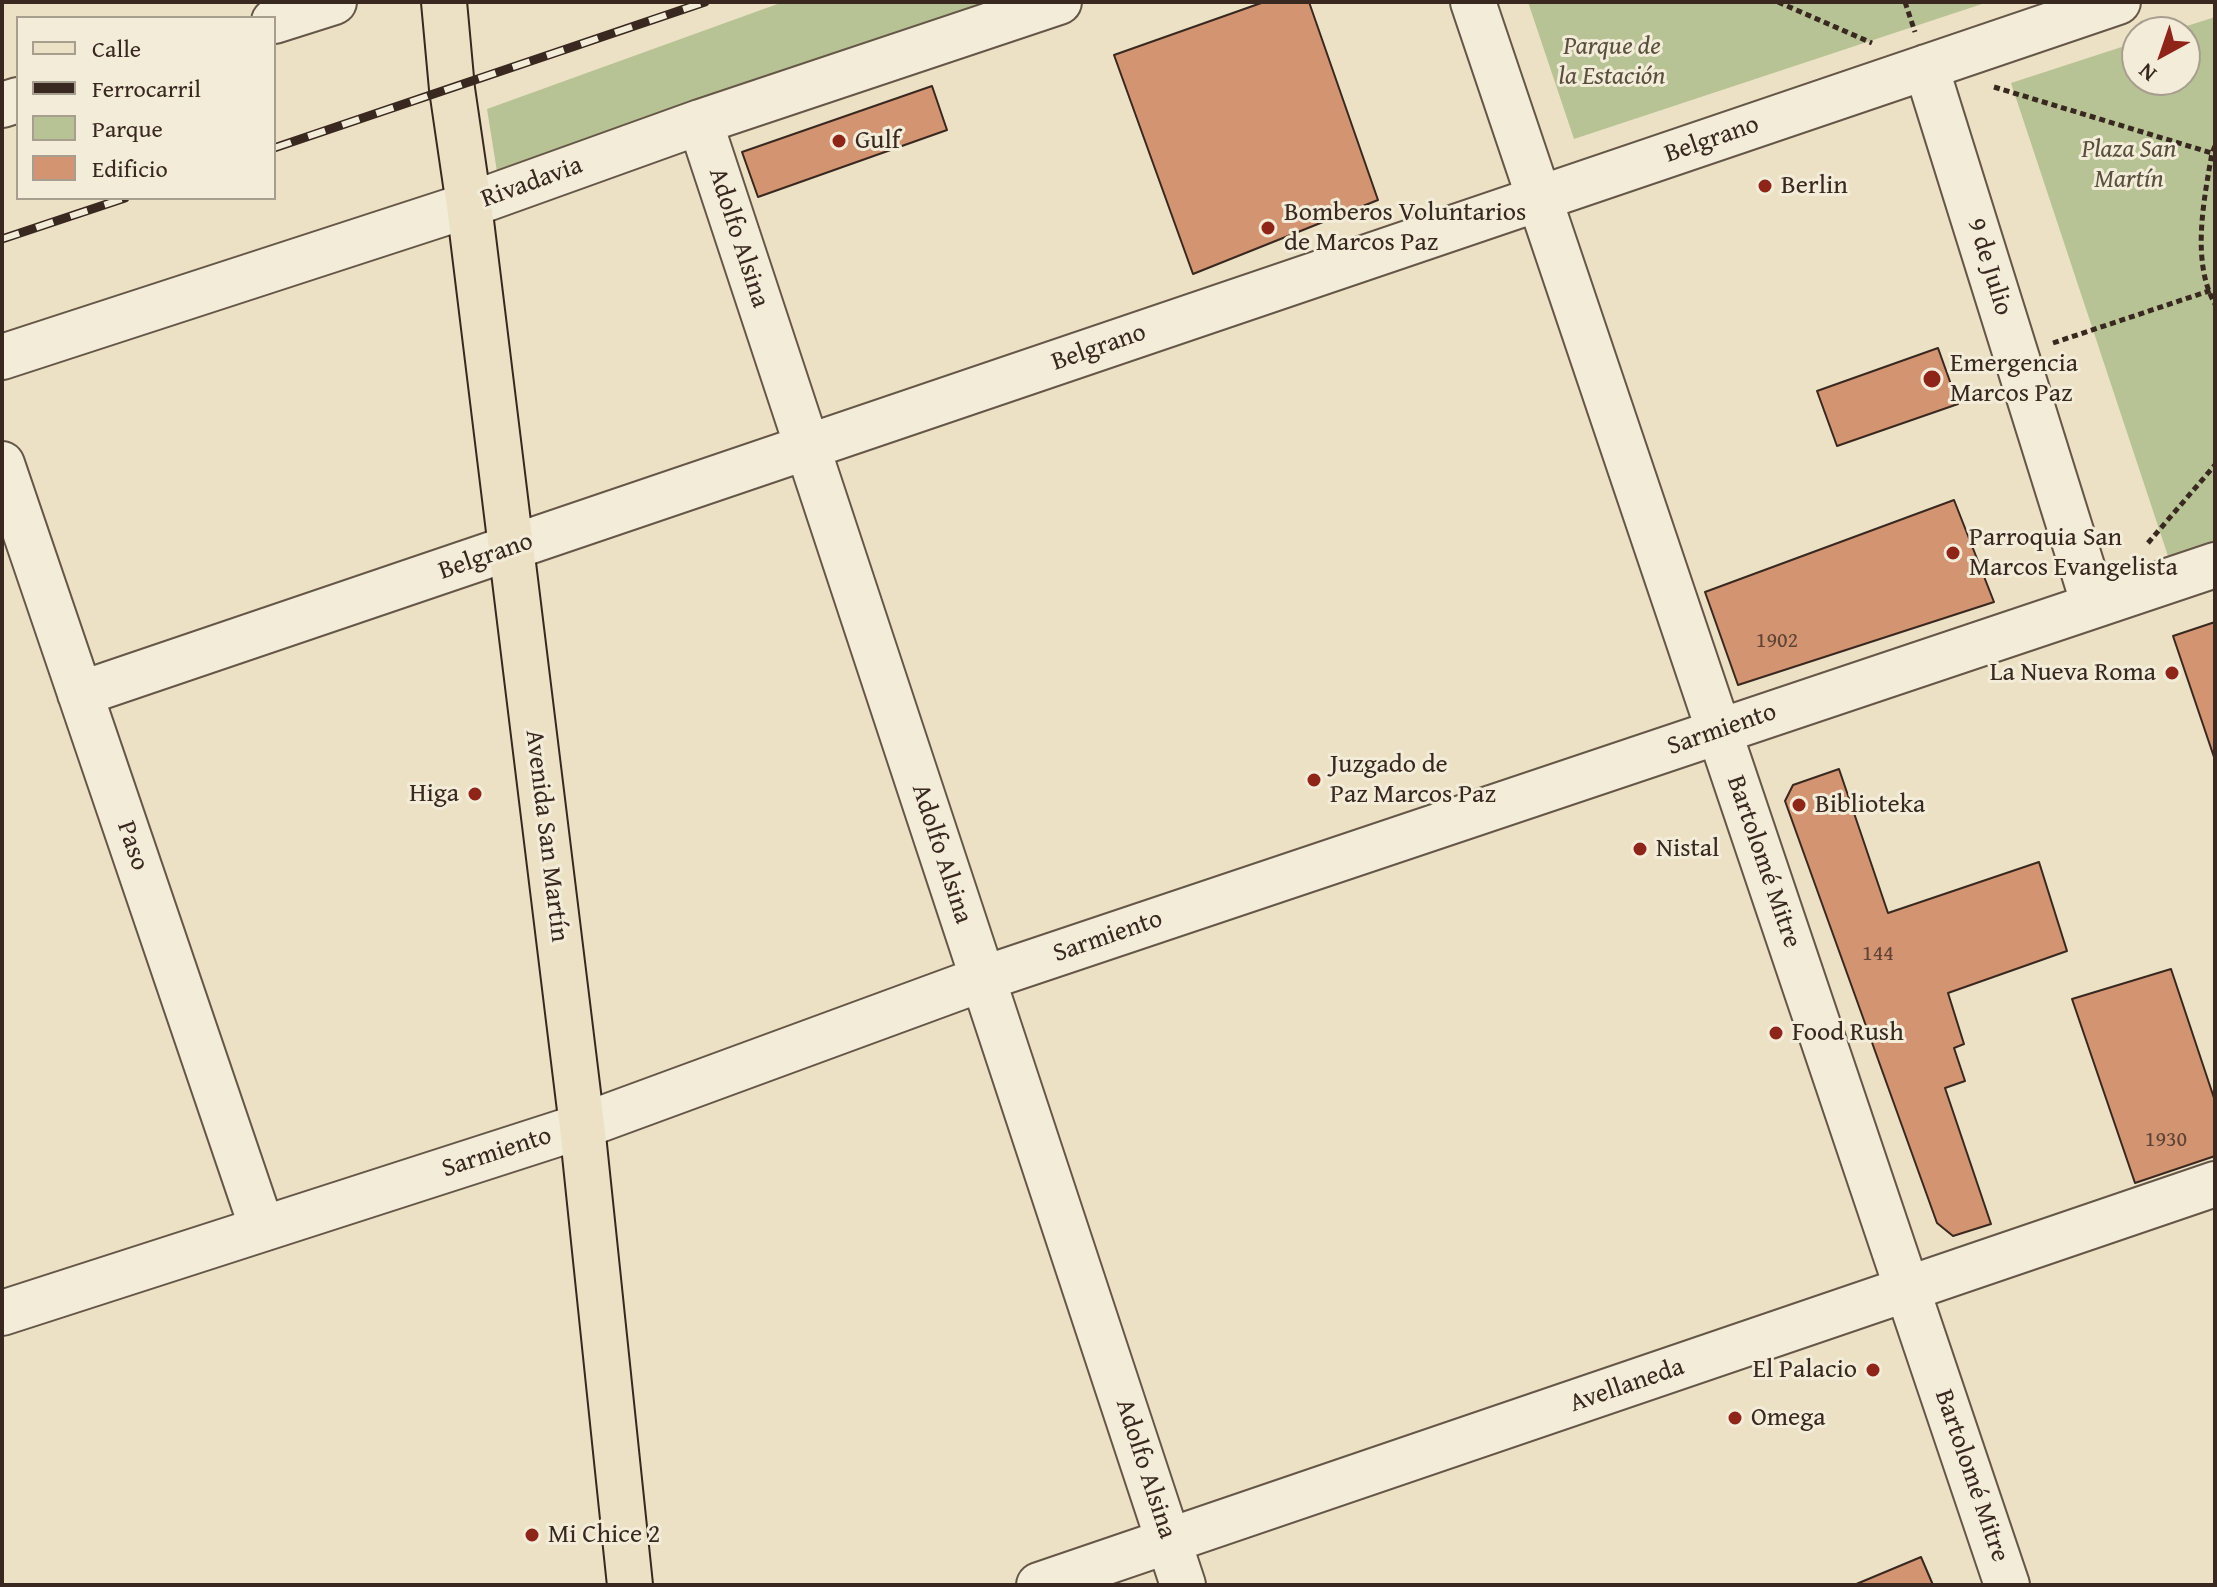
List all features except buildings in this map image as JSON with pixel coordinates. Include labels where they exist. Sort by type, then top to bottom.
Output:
[{"type":"main road","name":"Avenida San Martín","points":[[444,2],[452,89],[469,205],[582,1126],[630,1585]]},
{"type":"street","points":[[276,20],[334,2]]},
{"type":"street","name":"Rivadavia","points":[[2,357],[469,205],[700,122],[1059,2]]},
{"type":"street","name":"Bartolomé Mitre","points":[[1473,2],[2007,1585]]},
{"type":"street","name":"Belgrano","points":[[80,694],[2118,2]]},
{"type":"street","name":"9 de Julio","points":[[1926,67],[2094,605]]},
{"type":"street","name":"Adolfo Alsina","points":[[700,122],[1183,1585]]},
{"type":"street","name":"Paso","points":[[2,464],[262,1228]]},
{"type":"street","name":"Sarmiento","points":[[2,1313],[582,1126],[982,979],[2215,565]]},
{"type":"street","name":"Avellaneda","points":[[1039,1585],[2215,1184]]},
{"type":"path","points":[[1778,2],[1926,67]]},
{"type":"path","points":[[1986,85],[2214,151],[2200,223],[2208,291],[2215,304]]},
{"type":"path","points":[[2016,355],[2215,289]]},
{"type":"path","points":[[2145,547],[2215,465]]},
{"type":"green space","points":[[783,2],[1025,2],[498,178],[487,109]]},
{"type":"green space","name":"Parque de la Estación","points":[[1528,2],[1988,2],[1574,139]]},
{"type":"green space","name":"Plaza San Martín","points":[[2215,17],[2215,541],[2168,556],[2011,83],[2121,47],[2121,96],[2201,96],[2201,21]]},
{"type":"railway","points":[[276,147],[705,2]]},
{"type":"railway","points":[[2,239],[119,200]]},
{"type":"place","name":"Gulf","points":[[839,141]]},
{"type":"place","name":"Berlin","points":[[1765,186]]},
{"type":"place","name":"Bomberos Voluntarios de Marcos Paz","points":[[1268,228]]},
{"type":"place","name":"Emergencia Marcos Paz","points":[[1932,379]]},
{"type":"place","name":"Parroquia San Marcos Evangelista","points":[[1953,553]]},
{"type":"place","name":"La Nueva Roma","points":[[2172,673]]},
{"type":"place","name":"Juzgado de Paz Marcos Paz","points":[[1314,780]]},
{"type":"place","name":"Higa","points":[[475,794]]},
{"type":"place","name":"Biblioteka","points":[[1799,805]]},
{"type":"place","name":"Nistal","points":[[1640,849]]},
{"type":"place","name":"Food Rush","points":[[1776,1033]]},
{"type":"place","name":"El Palacio","points":[[1873,1370]]},
{"type":"place","name":"Omega","points":[[1735,1418]]},
{"type":"place","name":"Mi Chice 2","points":[[532,1535]]}]
